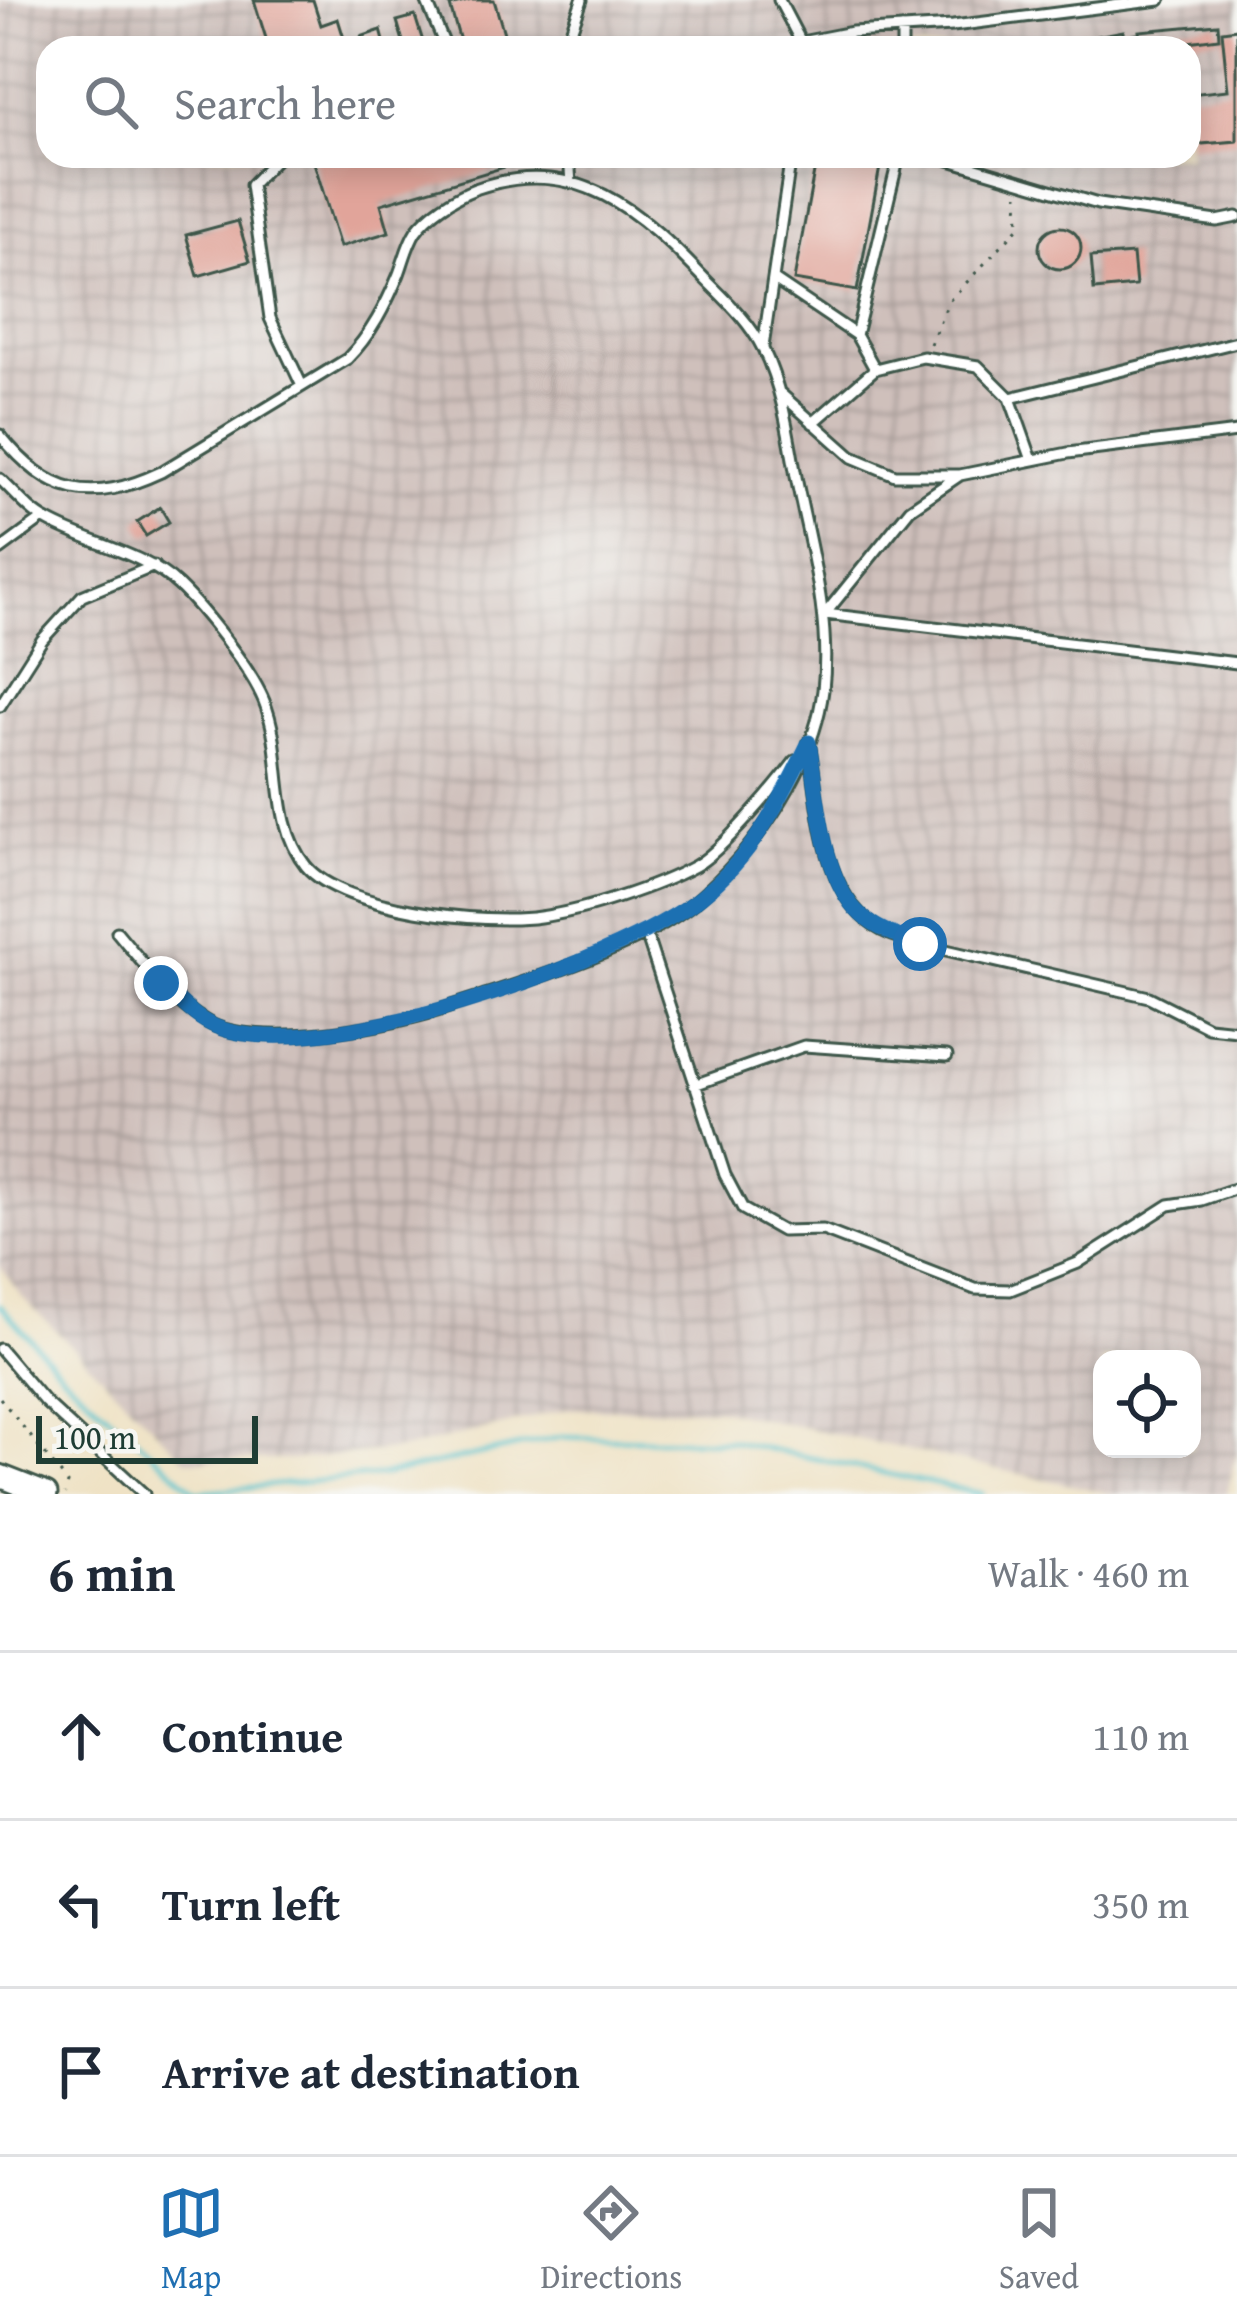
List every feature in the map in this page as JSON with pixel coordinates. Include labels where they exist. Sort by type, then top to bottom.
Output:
[{"type":"street","points":[[0,1476],[46,1494]]},
{"type":"lane","points":[[426,0],[441,36]]},
{"type":"lane","points":[[569,36],[582,0]]},
{"type":"lane","points":[[779,0],[797,36]]},
{"type":"lane","points":[[836,36],[1077,5],[1160,0]]},
{"type":"lane","points":[[902,29],[902,36]]},
{"type":"lane","points":[[267,168],[251,184],[258,247],[270,318],[302,386]]},
{"type":"lane","points":[[570,168],[571,183]]},
{"type":"lane","points":[[763,348],[788,168]]},
{"type":"lane","points":[[856,335],[896,168]]},
{"type":"lane","points":[[977,168],[1099,204],[1217,220],[1237,217]]},
{"type":"lane","points":[[0,435],[22,462],[73,492],[131,486],[161,472],[347,359],[365,341],[416,232],[442,206],[476,189],[537,181],[590,186],[625,204],[664,236],[739,313],[763,348],[779,392],[825,614],[823,692],[809,742],[768,826],[704,896],[646,934],[424,1016],[330,1032],[250,1035],[208,1024],[161,983],[117,932]]},
{"type":"lane","points":[[773,278],[856,335],[875,369]]},
{"type":"lane","points":[[1010,398],[1237,342]]},
{"type":"lane","points":[[813,423],[875,369],[923,357],[978,367],[1010,398],[1032,460]]},
{"type":"lane","points":[[779,392],[852,457],[896,475],[960,475],[1032,460],[1237,432]]},
{"type":"lane","points":[[825,614],[910,509],[960,475]]},
{"type":"lane","points":[[0,479],[42,519],[154,566],[178,585],[222,637],[264,700],[277,753],[286,834],[308,869],[338,892],[376,904],[461,916],[539,918],[649,886],[700,864],[781,780],[809,742]]},
{"type":"lane","points":[[0,550],[42,519]]},
{"type":"lane","points":[[0,706],[42,640],[82,596],[154,566]]},
{"type":"lane","points":[[825,614],[1237,663]]},
{"type":"lane","points":[[809,742],[836,880],[857,913],[883,931],[920,944],[1149,997],[1208,1027],[1237,1030]]},
{"type":"lane","points":[[646,934],[725,1175],[743,1209],[782,1231],[823,1230],[975,1289],[1010,1290],[1078,1263],[1169,1205],[1237,1188]]},
{"type":"lane","points":[[694,1085],[804,1046],[947,1056]]},
{"type":"lane","points":[[0,1349],[45,1402],[144,1494]]},
{"type":"path","points":[[923,357],[949,301],[1019,226],[1018,180]]},
{"type":"path","points":[[0,1398],[68,1483],[65,1494]]},
{"type":"shaded area","points":[[0,0],[1237,0],[1237,1451],[1227,1494],[1113,1494],[718,1409],[568,1409],[409,1448],[298,1460],[186,1460],[21,1296],[0,1266]]},
{"type":"building","points":[[254,0],[313,0],[321,25],[338,19],[343,36],[265,36]]},
{"type":"building","points":[[494,0],[505,36],[459,36],[450,6]]},
{"type":"building","points":[[415,16],[421,36],[401,36],[397,21]]},
{"type":"building","points":[[1218,24],[1219,38],[1140,36],[1139,31]]},
{"type":"building","points":[[1237,29],[1237,141],[1201,144],[1201,93],[1228,90],[1222,31]]},
{"type":"building","points":[[316,168],[501,168],[381,204],[389,232],[340,247]]},
{"type":"building","points":[[815,168],[880,168],[857,291],[794,280]]},
{"type":"building","points":[[238,221],[250,261],[198,276],[186,235]]},
{"type":"building","points":[[1060,227],[1075,233],[1081,248],[1075,263],[1060,269],[1045,263],[1039,248],[1045,233]]},
{"type":"building","points":[[1133,254],[1136,286],[1094,290],[1091,257]]},
{"type":"building","points":[[160,507],[169,522],[146,536],[137,522]]},
{"type":"waterway","points":[[0,1305],[64,1376],[197,1492],[384,1475],[562,1437],[731,1441],[983,1494]]},
{"type":"route","points":[[161,983],[208,1024],[250,1035],[330,1032],[424,1016],[544,974],[646,934],[704,896],[768,826],[809,742],[836,880],[857,913],[883,931],[920,944]]}]
